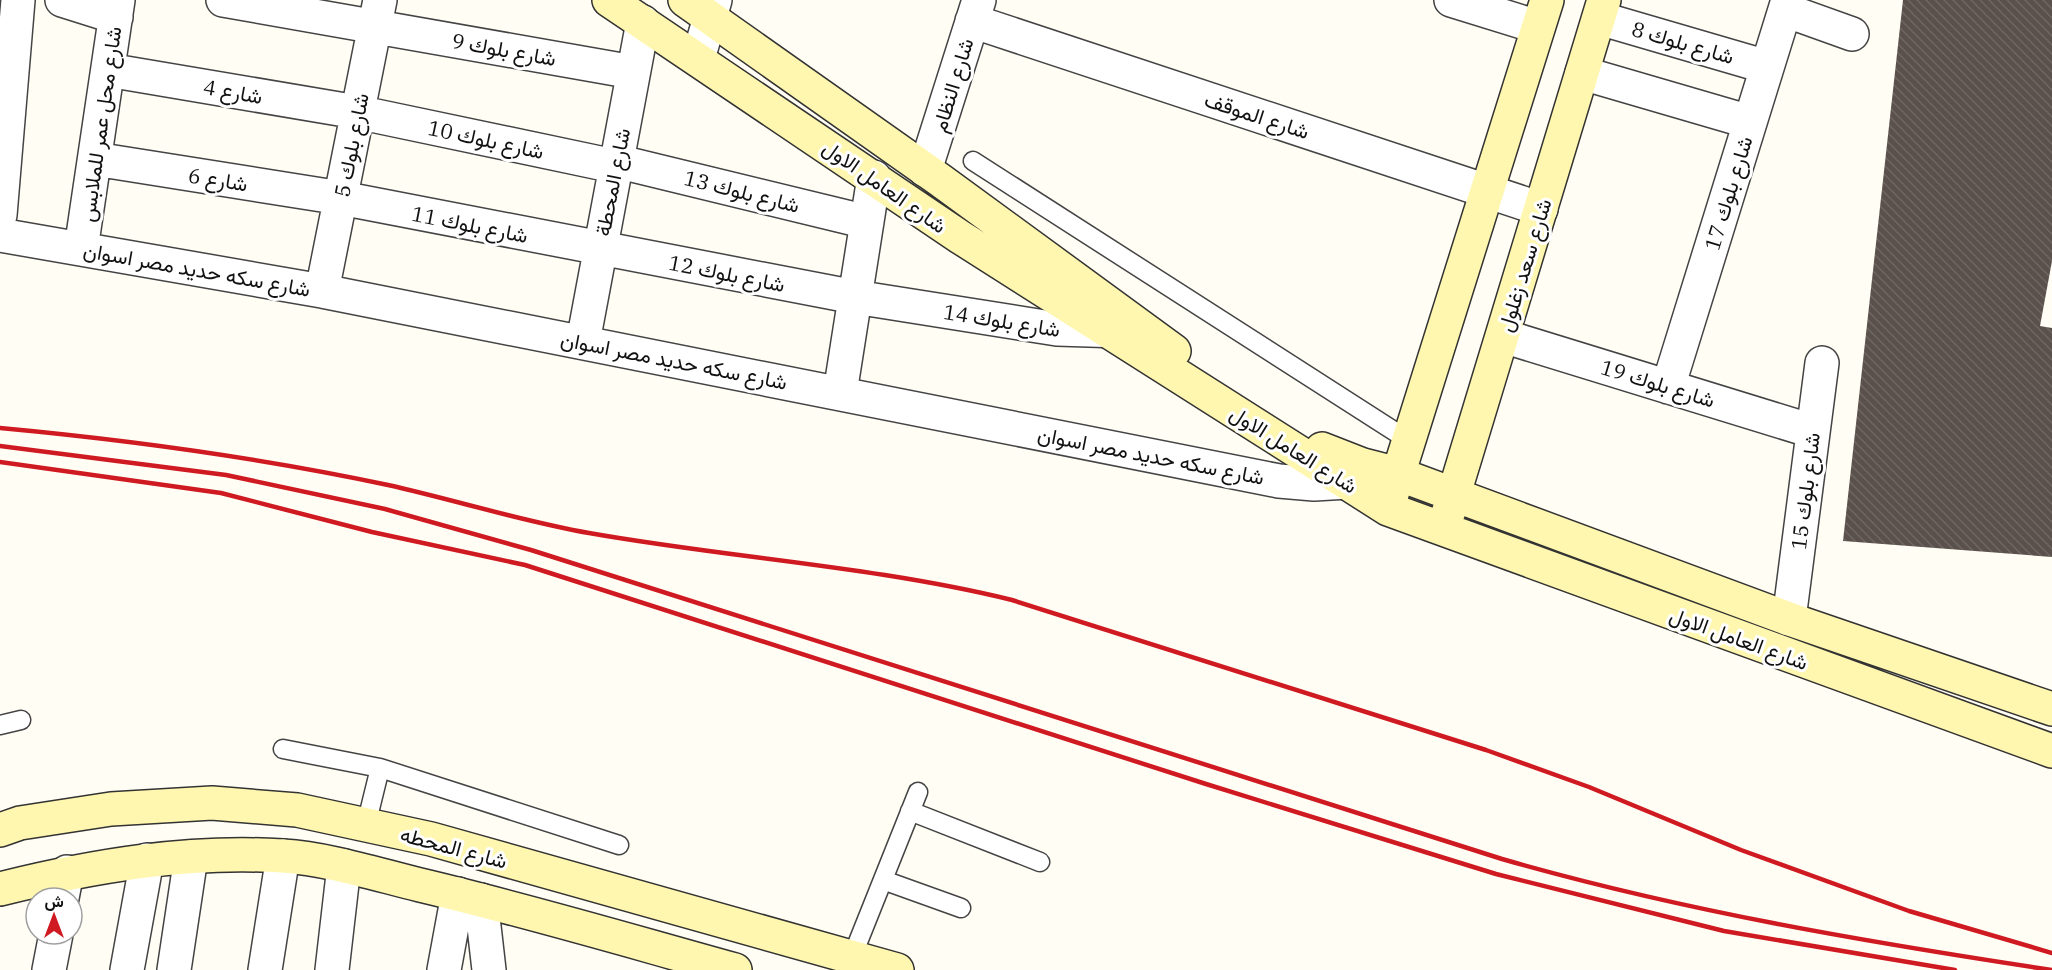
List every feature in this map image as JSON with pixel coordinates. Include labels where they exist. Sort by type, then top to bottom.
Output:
[{"type":"main road","name":"شارع العامل الاول","points":[[609,0],[960,237],[1388,509],[2052,751]]},
{"type":"main road","name":"شارع العامل الاول","points":[[703,6],[1196,367],[1292,434],[1342,457],[1398,474],[1454,497],[1790,619],[2052,709]]},
{"type":"main road","name":"شارع سعد زغلول","points":[[1442,530],[1454,497],[1601,9]]},
{"type":"main road","points":[[1388,509],[1542,14]]},
{"type":"main road","name":"شارع المحطه","points":[[0,830],[20,823],[111,810],[212,803],[297,810],[430,839],[897,970]]},
{"type":"main road","name":"شارع المحطه","points":[[0,889],[65,885],[147,860],[283,856],[344,866],[469,897],[735,970]]},
{"type":"street","points":[[0,215],[3,135],[18,0]]},
{"type":"street","points":[[62,0],[117,8]]},
{"type":"street","name":"شارع بلوك 9","points":[[223,0],[377,13],[633,72]]},
{"type":"street","points":[[1451,0],[1542,14]]},
{"type":"street","points":[[1787,5],[1852,34]]},
{"type":"street","name":"شارع بلوك 17","points":[[1668,387],[1787,5]]},
{"type":"street","points":[[698,59],[703,6]]},
{"type":"street","name":"شارع محل عمر للملابس","points":[[81,249],[117,8]]},
{"type":"street","name":"شارع بلوك 8","points":[[1601,9],[1767,67]]},
{"type":"street","name":"شارع النظام","points":[[925,170],[975,10]]},
{"type":"street","name":"شارع الموقف","points":[[975,10],[1541,209]]},
{"type":"street","name":"شارع بلوك 5","points":[[322,291],[377,13]]},
{"type":"street","name":"شارع المحطة","points":[[583,342],[643,22]]},
{"type":"street","name":"شارع 4","points":[[108,70],[357,112]]},
{"type":"street","points":[[1582,73],[1750,122]]},
{"type":"street","name":"شارع بلوك 10","points":[[357,112],[615,164]]},
{"type":"street","name":"شارع 6","points":[[95,159],[341,198]]},
{"type":"street","name":"شارع بلوك 13","points":[[615,164],[867,222]]},
{"type":"street","points":[[840,393],[874,177]]},
{"type":"street","name":"شارع بلوك 11","points":[[341,198],[600,249]]},
{"type":"street","name":"شارع سكه حديد مصر اسوان","points":[[0,235],[322,291],[1279,481],[1314,484],[1348,482]]},
{"type":"street","name":"شارع بلوك 12","points":[[600,249],[855,297]]},
{"type":"street","name":"شارع بلوك 14","points":[[855,297],[1057,329],[1149,332]]},
{"type":"street","name":"شارع بلوك 19","points":[[1503,336],[1812,431]]},
{"type":"street","name":"شارع بلوك 15","points":[[1790,619],[1822,363]]},
{"type":"street","points":[[265,970],[283,856]]},
{"type":"street","points":[[174,970],[191,857]]},
{"type":"street","points":[[127,970],[147,860]]},
{"type":"street","points":[[332,970],[344,866]]},
{"type":"street","points":[[444,970],[469,897]]},
{"type":"street","points":[[469,897],[489,970]]},
{"type":"street","points":[[49,970],[54,946]]},
{"type":"lane","points":[[973,161],[1408,440]]},
{"type":"lane","points":[[0,725],[21,720]]},
{"type":"lane","points":[[283,749],[380,768],[619,845]]},
{"type":"lane","points":[[366,825],[380,768]]},
{"type":"lane","points":[[852,957],[918,792]]},
{"type":"lane","points":[[910,810],[1040,862]]},
{"type":"lane","points":[[883,880],[962,908]]},
{"type":"building","points":[[1903,0],[2052,0],[2052,261],[2040,326],[2052,328],[2052,557],[1843,541]]},
{"type":"railway","points":[[0,428],[146,444],[292,466],[388,485],[538,523],[589,533],[854,570],[960,588],[1012,600],[1486,750],[1589,787],[1741,850],[1909,911],[2052,953]]},
{"type":"railway","points":[[0,446],[226,475],[385,509],[531,550],[1502,859],[1570,878],[1775,924],[2052,970]]},
{"type":"railway","points":[[0,462],[221,493],[372,532],[525,565],[1206,784],[1496,874],[1724,931],[1955,970]]}]
